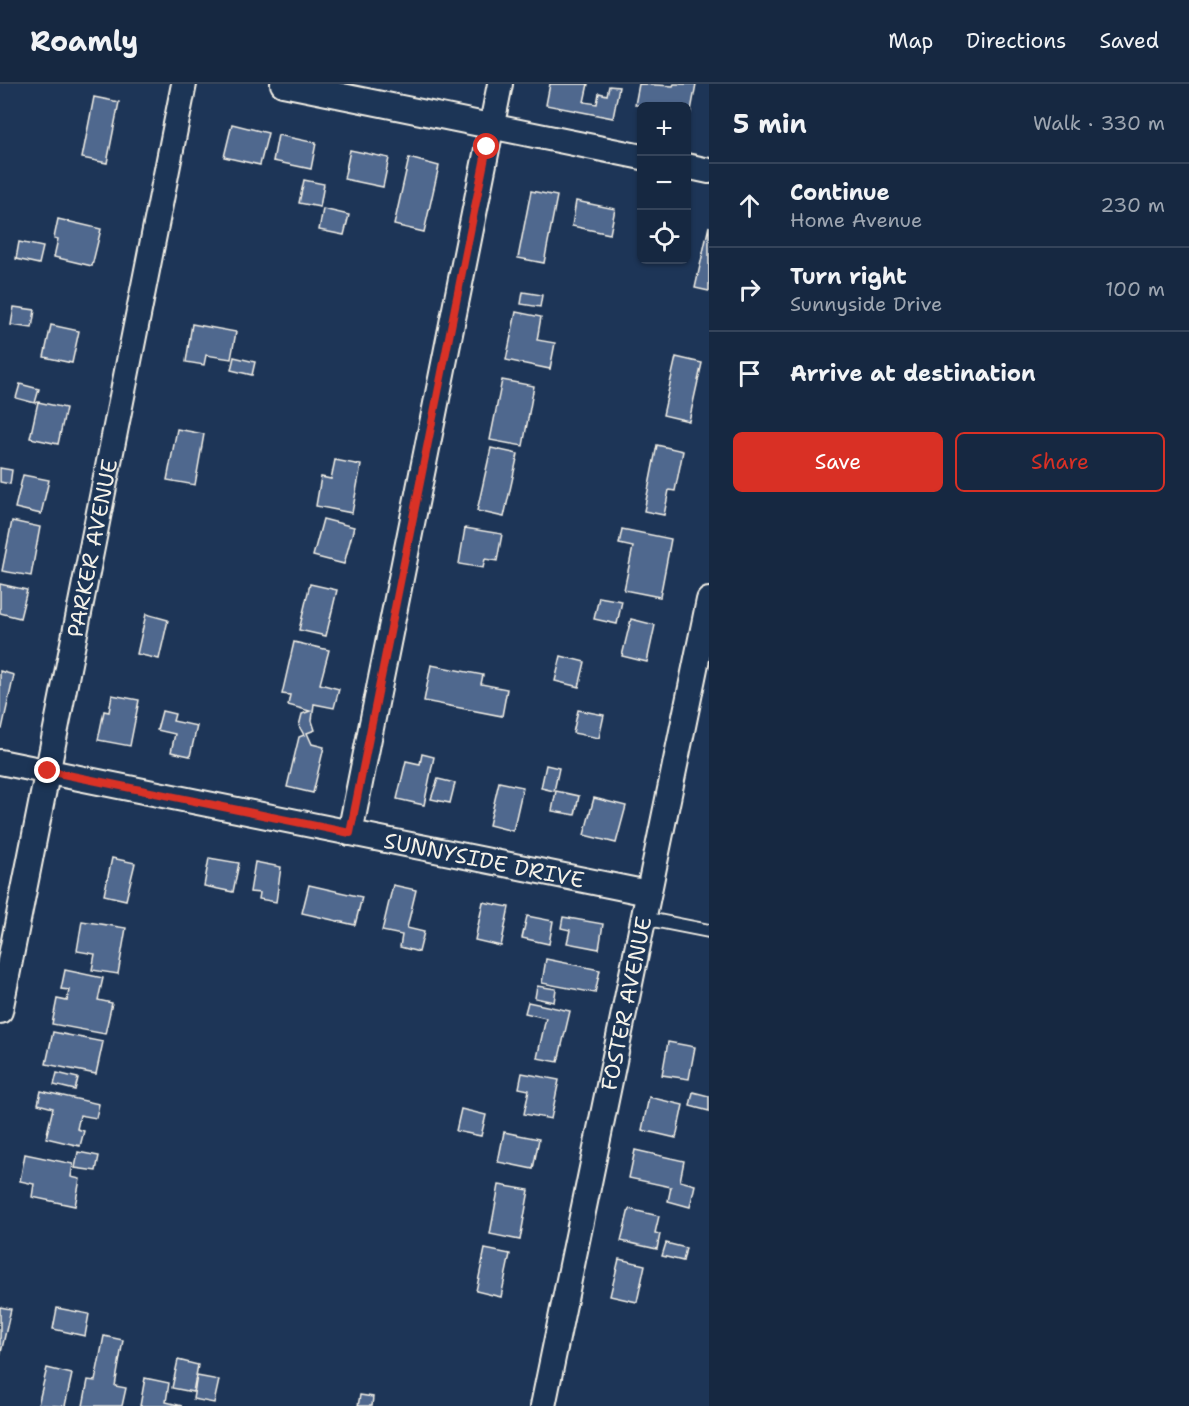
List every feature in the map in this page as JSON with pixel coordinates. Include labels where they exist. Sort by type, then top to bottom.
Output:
[{"type":"street","name":"PARKER AVENUE","points":[[0,1011],[184,84]]},
{"type":"street","points":[[283,84],[637,156]]},
{"type":"street","points":[[350,833],[500,84]]},
{"type":"street","points":[[691,167],[709,171]]},
{"type":"street","name":"FOSTER AVENUE","points":[[543,1406],[709,600]]},
{"type":"street","name":"SUNNYSIDE DRIVE","points":[[0,762],[648,893]]},
{"type":"lane","points":[[643,918],[709,931]]},
{"type":"building","points":[[550,84],[588,84],[584,102],[597,104],[599,93],[607,95],[609,86],[619,87],[613,118],[546,105]]},
{"type":"building","points":[[639,84],[673,86],[674,84],[696,84],[691,111],[691,102],[637,102],[635,105]]},
{"type":"building","points":[[94,97],[119,102],[107,163],[82,158]]},
{"type":"building","points":[[232,124],[268,133],[260,165],[224,157]]},
{"type":"building","points":[[278,135],[316,143],[311,169],[273,161]]},
{"type":"building","points":[[350,150],[389,158],[383,187],[344,179]]},
{"type":"building","points":[[409,158],[439,166],[424,232],[394,225]]},
{"type":"building","points":[[304,180],[324,184],[320,207],[299,203]]},
{"type":"building","points":[[531,191],[557,196],[544,263],[518,258]]},
{"type":"building","points":[[576,201],[615,209],[610,234],[572,226]]},
{"type":"building","points":[[323,209],[349,215],[344,235],[319,230]]},
{"type":"building","points":[[58,219],[101,229],[92,266],[54,257],[58,239],[54,238]]},
{"type":"building","points":[[709,226],[709,291],[695,288]]},
{"type":"building","points":[[19,242],[43,247],[39,264],[16,259]]},
{"type":"building","points":[[523,292],[542,295],[540,307],[521,304]]},
{"type":"building","points":[[14,307],[35,310],[32,328],[11,325]]},
{"type":"building","points":[[516,312],[541,317],[537,340],[555,343],[550,369],[506,360]]},
{"type":"building","points":[[192,324],[236,332],[231,359],[206,355],[204,365],[186,362]]},
{"type":"building","points":[[51,325],[79,331],[72,363],[44,357]]},
{"type":"building","points":[[234,357],[255,362],[252,375],[231,370]]},
{"type":"building","points":[[676,357],[702,363],[689,421],[663,415]]},
{"type":"building","points":[[502,380],[534,386],[523,446],[490,440]]},
{"type":"building","points":[[20,384],[39,389],[35,403],[16,398]]},
{"type":"building","points":[[38,402],[66,408],[58,444],[30,438]]},
{"type":"building","points":[[177,429],[204,434],[195,485],[167,480]]},
{"type":"building","points":[[657,445],[683,451],[675,491],[669,490],[664,515],[644,511]]},
{"type":"building","points":[[491,448],[518,454],[504,517],[477,511]]},
{"type":"building","points":[[335,460],[361,465],[352,513],[316,506],[321,477],[331,479]]},
{"type":"building","points":[[0,468],[12,470],[10,484],[0,482]]},
{"type":"building","points":[[23,475],[49,480],[41,514],[15,508]]},
{"type":"building","points":[[323,519],[354,527],[344,564],[313,556]]},
{"type":"building","points":[[12,521],[40,527],[31,576],[2,571]]},
{"type":"building","points":[[465,528],[502,534],[497,561],[485,559],[483,568],[459,564]]},
{"type":"building","points":[[622,529],[671,539],[660,597],[624,590],[633,547],[619,544]]},
{"type":"building","points":[[0,584],[27,590],[20,618],[0,613]]},
{"type":"building","points":[[310,584],[337,590],[326,636],[299,630]]},
{"type":"building","points":[[599,597],[622,601],[617,624],[594,619]]},
{"type":"building","points":[[146,614],[168,620],[159,659],[137,654]]},
{"type":"building","points":[[631,619],[655,625],[647,662],[622,656]]},
{"type":"building","points":[[294,642],[329,650],[320,684],[339,689],[334,708],[314,704],[312,721],[315,730],[307,733],[312,744],[324,747],[313,793],[287,787],[299,737],[304,735],[299,726],[302,714],[310,711],[288,705],[290,695],[282,694]]},
{"type":"building","points":[[561,656],[585,662],[579,687],[555,681]]},
{"type":"building","points":[[431,665],[483,675],[481,684],[507,689],[502,716],[424,701]]},
{"type":"building","points":[[0,671],[14,675],[2,729],[0,728]]},
{"type":"building","points":[[112,695],[139,700],[130,746],[98,740],[104,711],[109,712]]},
{"type":"building","points":[[578,710],[604,715],[599,738],[573,733]]},
{"type":"building","points":[[162,711],[175,714],[173,721],[197,726],[190,756],[171,752],[175,734],[157,730]]},
{"type":"building","points":[[422,754],[434,757],[424,805],[397,799],[406,761],[420,764]]},
{"type":"building","points":[[546,765],[559,768],[554,791],[541,788]]},
{"type":"building","points":[[438,779],[455,783],[450,803],[431,799]]},
{"type":"building","points":[[499,782],[523,787],[513,831],[489,825]]},
{"type":"building","points":[[556,791],[579,796],[575,815],[552,811]]},
{"type":"building","points":[[594,798],[626,806],[616,843],[584,835]]},
{"type":"building","points":[[112,858],[135,863],[126,900],[104,895]]},
{"type":"building","points":[[209,858],[239,863],[233,892],[204,886]]},
{"type":"building","points":[[255,862],[281,867],[276,902],[259,899],[260,893],[250,892]]},
{"type":"building","points":[[309,885],[362,897],[355,925],[302,913]]},
{"type":"building","points":[[393,885],[416,890],[407,928],[424,932],[419,952],[400,947],[402,935],[382,931]]},
{"type":"building","points":[[483,902],[509,907],[501,946],[475,940]]},
{"type":"building","points":[[527,916],[553,921],[549,944],[522,938]]},
{"type":"building","points":[[563,917],[603,924],[599,949],[567,943],[570,930],[561,928]]},
{"type":"building","points":[[82,921],[126,928],[118,974],[92,970],[95,954],[77,951]]},
{"type":"building","points":[[546,959],[600,970],[595,993],[542,983]]},
{"type":"building","points":[[65,970],[103,978],[98,1000],[112,1003],[105,1034],[52,1024],[57,999],[67,1001],[69,990],[61,989]]},
{"type":"building","points":[[537,986],[556,989],[554,1002],[535,998]]},
{"type":"building","points":[[528,1002],[570,1011],[558,1062],[537,1058],[546,1018],[525,1013]]},
{"type":"building","points":[[53,1032],[103,1042],[96,1074],[46,1064]]},
{"type":"building","points":[[668,1042],[695,1047],[689,1079],[662,1075]]},
{"type":"building","points":[[57,1073],[78,1078],[75,1090],[54,1085]]},
{"type":"building","points":[[522,1073],[559,1080],[551,1119],[524,1114],[529,1090],[519,1088]]},
{"type":"building","points":[[41,1091],[99,1104],[96,1118],[80,1115],[77,1129],[84,1131],[80,1146],[46,1138],[53,1108],[38,1104]]},
{"type":"building","points":[[693,1092],[709,1096],[709,1111],[690,1106]]},
{"type":"building","points":[[649,1097],[683,1105],[676,1138],[642,1130]]},
{"type":"building","points":[[461,1109],[486,1115],[481,1136],[456,1131]]},
{"type":"building","points":[[504,1132],[539,1139],[533,1169],[498,1162]]},
{"type":"building","points":[[635,1150],[684,1161],[680,1181],[695,1185],[690,1207],[668,1201],[671,1187],[629,1178]]},
{"type":"building","points":[[78,1152],[99,1156],[96,1171],[75,1168]]},
{"type":"building","points":[[25,1154],[73,1164],[71,1177],[80,1179],[75,1206],[32,1197],[34,1184],[20,1181]]},
{"type":"building","points":[[499,1185],[529,1190],[520,1240],[490,1234]]},
{"type":"building","points":[[629,1209],[659,1216],[655,1233],[660,1234],[657,1249],[621,1241]]},
{"type":"building","points":[[666,1243],[686,1248],[683,1261],[662,1256]]},
{"type":"building","points":[[485,1249],[510,1254],[501,1297],[476,1291]]},
{"type":"building","points":[[619,1259],[645,1265],[637,1302],[610,1296]]},
{"type":"building","points":[[0,1307],[11,1309],[0,1357]]},
{"type":"building","points":[[57,1308],[89,1314],[85,1336],[53,1329]]},
{"type":"building","points":[[104,1336],[123,1340],[115,1386],[126,1388],[122,1406],[83,1406],[88,1380],[95,1381]]},
{"type":"building","points":[[178,1360],[198,1365],[193,1392],[172,1388]]},
{"type":"building","points":[[47,1368],[72,1374],[65,1406],[38,1405]]},
{"type":"building","points":[[197,1376],[219,1380],[214,1403],[193,1399]]},
{"type":"building","points":[[145,1378],[169,1383],[166,1402],[182,1406],[140,1406]]},
{"type":"building","points":[[360,1395],[373,1397],[372,1406],[358,1406]]},
{"type":"route","points":[[48,771],[350,833],[487,147]]}]
